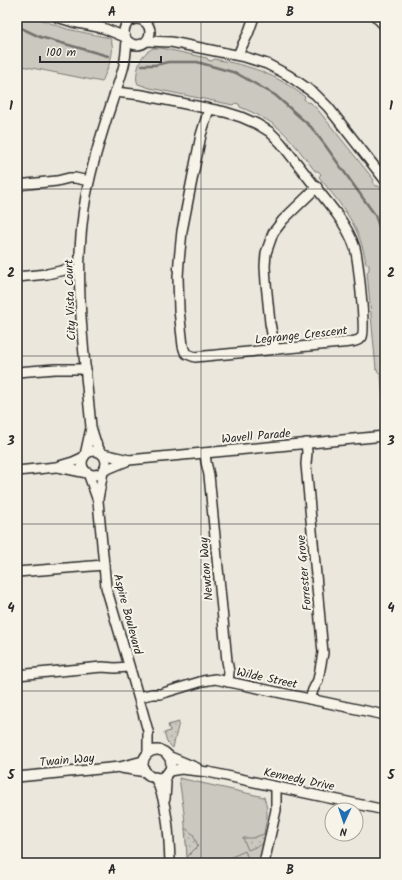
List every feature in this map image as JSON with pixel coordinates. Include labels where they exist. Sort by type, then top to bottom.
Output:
[{"type":"street","points":[[57,17],[103,28],[126,39],[134,45],[145,43],[147,41],[171,42],[242,56],[260,61],[284,72],[315,94],[328,107],[385,180]]},
{"type":"street","points":[[242,56],[254,17]]},
{"type":"street","points":[[376,17],[385,26]]},
{"type":"street","points":[[116,88],[124,65],[126,39],[124,29],[128,22],[135,18],[143,20],[148,23],[155,34],[171,42]]},
{"type":"street","points":[[147,41],[150,34],[148,23]]},
{"type":"street","points":[[103,28],[126,25]]},
{"type":"street","points":[[124,65],[138,45]]},
{"type":"street","name":"Legrange Crescent","points":[[116,88],[142,95],[206,108],[241,117],[270,132],[281,143],[319,190],[348,231],[358,265],[363,325],[363,336],[360,339],[356,341],[195,357],[189,356],[185,352],[179,310],[179,261],[185,216],[201,135],[202,116],[206,108]]},
{"type":"street","name":"City Vista Court","points":[[91,427],[80,306],[79,273],[82,230],[95,157],[116,88]]},
{"type":"street","points":[[17,185],[58,181],[89,184]]},
{"type":"street","points":[[273,350],[269,342],[270,323],[266,253],[270,241],[278,226],[287,215],[319,190]]},
{"type":"street","points":[[17,277],[48,274],[65,270],[79,273]]},
{"type":"street","points":[[17,372],[55,369],[71,365],[85,366]]},
{"type":"street","points":[[56,467],[96,475],[104,471],[107,462],[106,458],[96,443],[91,427]]},
{"type":"street","points":[[87,473],[82,464],[91,427]]},
{"type":"street","name":"Wavell Parade","points":[[102,454],[129,460],[385,436]]},
{"type":"street","name":"Forrester Grove","points":[[303,444],[307,452],[306,464],[323,649],[318,680],[318,691],[313,700]]},
{"type":"street","points":[[17,471],[56,467],[73,462],[95,450],[102,454]]},
{"type":"street","name":"Newton Way","points":[[207,453],[211,462],[209,475],[229,672],[224,681]]},
{"type":"street","name":"Wavell Parade","points":[[104,471],[129,460]]},
{"type":"street","name":"Aspire Boulevard","points":[[98,501],[104,471]]},
{"type":"street","name":"Aspire Boulevard","points":[[87,473],[98,501],[106,587],[148,731],[165,754]]},
{"type":"street","points":[[17,572],[104,565]]},
{"type":"street","points":[[17,675],[128,663]]},
{"type":"street","name":"Wilde Street","points":[[139,700],[152,694],[160,694],[208,680],[224,681],[385,715]]},
{"type":"street","name":"Aspire Boulevard","points":[[146,757],[148,731]]},
{"type":"street","points":[[165,805],[155,778],[146,772],[143,765],[146,757],[155,750],[165,754],[171,764],[167,773],[165,805],[169,834],[170,863]]},
{"type":"street","name":"Kennedy Drive","points":[[165,754],[208,772]]},
{"type":"street","name":"Twain Way","points":[[17,777],[120,767],[146,757]]},
{"type":"street","name":"Twain Way","points":[[120,767],[146,772]]},
{"type":"street","name":"Kennedy Drive","points":[[167,773],[181,769],[208,772],[385,810]]},
{"type":"street","points":[[155,778],[167,773]]},
{"type":"street","points":[[264,863],[280,788]]},
{"type":"shaded area","points":[[17,17],[34,17],[67,29],[110,38],[112,43],[112,54],[109,66],[102,82],[17,65]]},
{"type":"shaded area","points":[[153,48],[161,48],[207,58],[208,60],[212,61],[214,59],[251,68],[283,82],[305,97],[304,99],[308,103],[310,102],[318,110],[374,180],[373,182],[376,186],[379,186],[384,194],[385,430],[381,375],[376,369],[367,272],[369,270],[369,265],[366,264],[360,239],[355,228],[343,208],[319,177],[321,174],[318,171],[315,171],[295,145],[281,130],[267,120],[240,107],[239,104],[235,103],[233,105],[150,88],[138,84],[137,74],[141,59]]},
{"type":"shaded area","points":[[179,722],[173,748],[167,742],[164,733],[170,731],[168,725]]},
{"type":"shaded area","points":[[179,778],[264,797],[267,807],[267,815],[264,833],[267,834],[261,863],[188,863],[184,813]]},
{"type":"shaded area","points":[[185,828],[193,834],[198,846],[187,857]]},
{"type":"shaded area","points":[[267,834],[265,843],[248,850],[243,838],[252,838]]},
{"type":"shaded area","points":[[245,851],[250,863],[225,863],[227,859]]},
{"type":"waterway","points":[[17,26],[40,37],[108,56]]},
{"type":"waterway","points":[[142,65],[155,65],[168,62],[197,62],[236,73],[275,95],[311,127],[325,145],[375,215],[385,243]]}]
